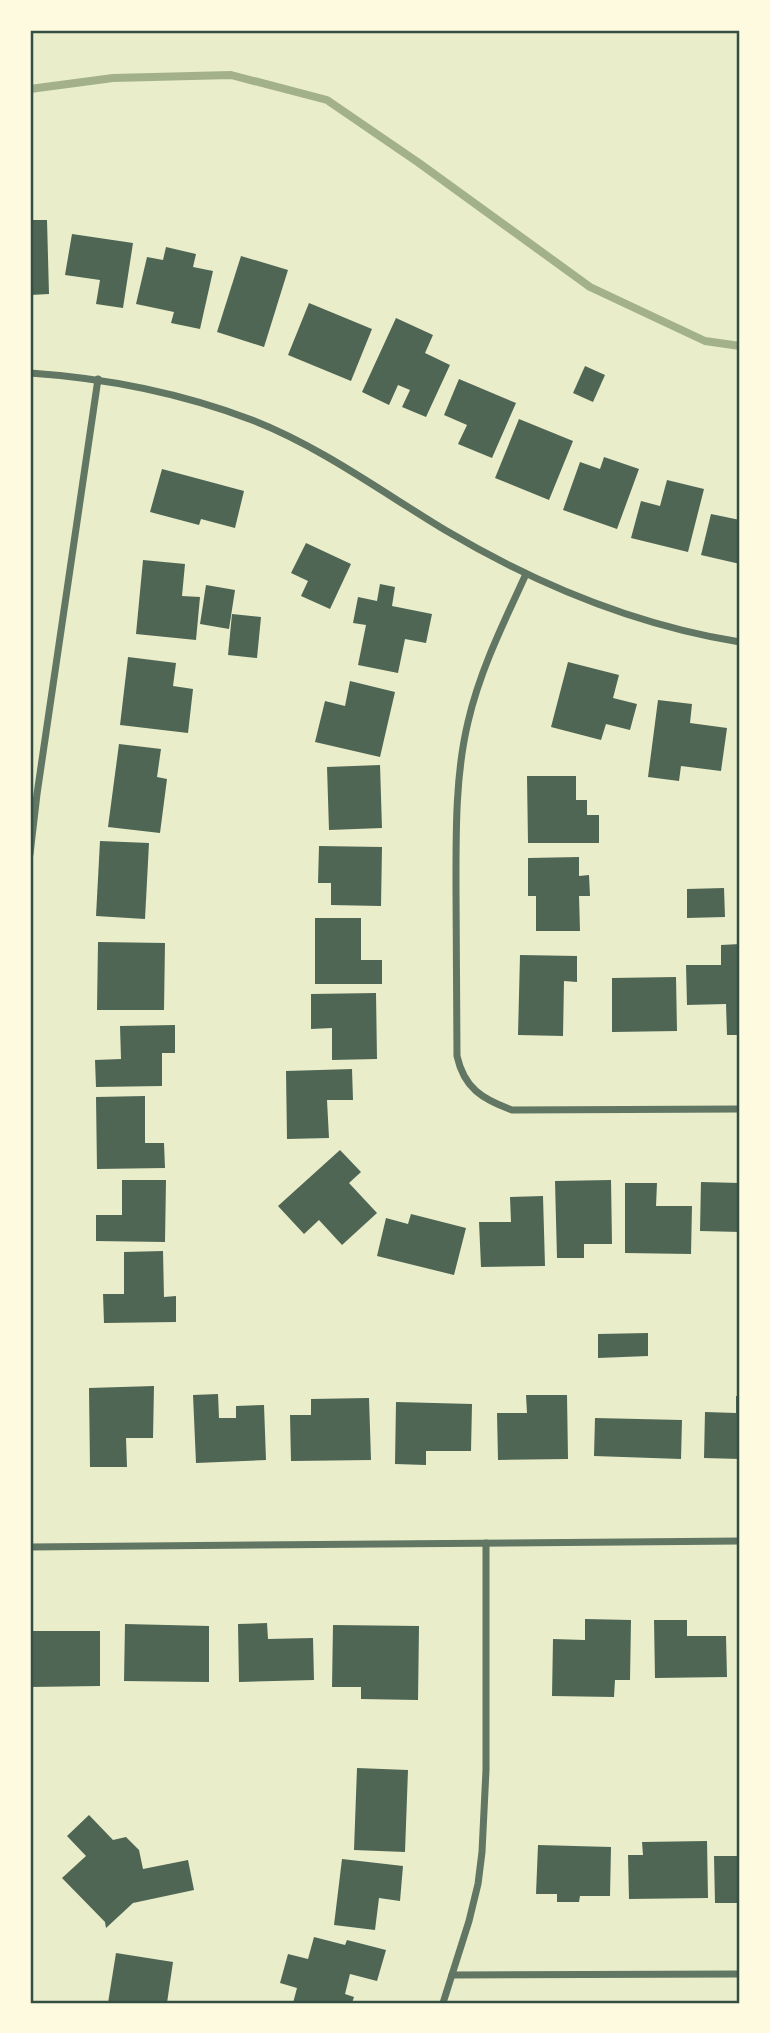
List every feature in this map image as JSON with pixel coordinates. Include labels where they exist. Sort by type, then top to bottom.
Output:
[{"type":"street","points":[[30,373],[98,379],[201,403],[253,421],[361,476],[444,529],[526,574],[624,614],[740,642]]},
{"type":"street","points":[[30,854],[98,379]]},
{"type":"street","points":[[526,574],[493,646],[477,689],[467,724],[461,761],[456,839],[457,1056],[460,1072],[482,1096],[512,1110],[740,1109]]},
{"type":"street","points":[[30,1548],[740,1541]]},
{"type":"street","points":[[443,2003],[469,1922],[482,1852],[486,1770],[486,1543]]},
{"type":"street","points":[[452,1975],[740,1974]]},
{"type":"building","points":[[30,220],[47,220],[49,294],[30,295]]},
{"type":"building","points":[[72,234],[133,243],[123,308],[96,304],[100,280],[65,275]]},
{"type":"building","points":[[166,247],[196,254],[193,267],[213,271],[200,329],[171,323],[174,312],[136,304],[147,257],[163,260]]},
{"type":"building","points":[[241,256],[288,270],[264,347],[217,332]]},
{"type":"building","points":[[309,303],[372,329],[351,381],[288,355]]},
{"type":"building","points":[[396,318],[433,335],[425,353],[450,365],[426,417],[402,407],[410,390],[398,385],[389,405],[362,392]]},
{"type":"building","points":[[585,366],[605,375],[593,402],[573,393]]},
{"type":"building","points":[[459,379],[516,403],[492,458],[458,444],[467,425],[444,415]]},
{"type":"building","points":[[519,419],[573,441],[549,500],[495,478]]},
{"type":"building","points":[[604,457],[639,469],[617,529],[563,510],[580,462],[600,469]]},
{"type":"building","points":[[162,469],[244,491],[235,528],[201,519],[199,525],[150,512]]},
{"type":"building","points":[[667,480],[704,489],[688,552],[631,538],[641,501],[660,506]]},
{"type":"building","points":[[711,514],[740,520],[740,564],[701,555]]},
{"type":"building","points":[[306,543],[351,564],[330,609],[301,596],[308,581],[291,573]]},
{"type":"building","points":[[143,560],[185,564],[182,596],[200,597],[196,640],[136,634]]},
{"type":"building","points":[[380,584],[395,587],[392,606],[432,614],[426,643],[405,639],[398,673],[358,665],[366,625],[353,623],[358,597],[377,601]]},
{"type":"building","points":[[206,585],[235,590],[229,629],[200,624]]},
{"type":"building","points":[[232,614],[261,617],[257,658],[228,655]]},
{"type":"building","points":[[128,657],[176,663],[173,686],[193,689],[188,733],[120,725]]},
{"type":"building","points":[[568,662],[619,675],[613,698],[637,704],[630,730],[606,724],[601,740],[551,727]]},
{"type":"building","points":[[350,681],[395,692],[380,757],[315,742],[325,701],[345,706]]},
{"type":"building","points":[[658,700],[692,704],[690,723],[727,728],[721,771],[681,766],[679,781],[648,777]]},
{"type":"building","points":[[119,744],[161,749],[157,777],[167,779],[160,833],[108,827]]},
{"type":"building","points":[[380,765],[382,828],[329,830],[327,767]]},
{"type":"building","points":[[527,776],[576,776],[576,800],[587,800],[587,815],[599,815],[599,843],[528,843]]},
{"type":"building","points":[[100,841],[149,843],[145,919],[96,916]]},
{"type":"building","points":[[319,846],[382,847],[381,906],[331,905],[331,883],[318,883]]},
{"type":"building","points":[[579,857],[579,876],[589,875],[590,896],[579,896],[580,931],[536,931],[536,896],[528,896],[528,858]]},
{"type":"building","points":[[724,888],[725,917],[687,918],[687,889]]},
{"type":"building","points":[[315,918],[361,918],[361,960],[382,960],[382,984],[315,984]]},
{"type":"building","points":[[98,942],[165,943],[164,1010],[97,1010]]},
{"type":"building","points":[[740,944],[740,1035],[727,1035],[726,1004],[687,1005],[686,965],[721,965],[721,945]]},
{"type":"building","points":[[520,955],[577,956],[577,982],[564,981],[563,1036],[518,1035]]},
{"type":"building","points":[[676,977],[677,1031],[612,1032],[612,978]]},
{"type":"building","points":[[376,993],[377,1059],[332,1060],[332,1028],[311,1029],[311,994]]},
{"type":"building","points":[[175,1025],[175,1053],[162,1053],[162,1086],[96,1087],[95,1060],[121,1059],[120,1026]]},
{"type":"building","points":[[352,1069],[353,1100],[327,1100],[329,1138],[287,1139],[286,1071]]},
{"type":"building","points":[[145,1096],[145,1143],[164,1143],[165,1168],[97,1169],[96,1097]]},
{"type":"building","points":[[340,1150],[361,1172],[349,1183],[377,1213],[342,1245],[319,1220],[304,1234],[278,1206]]},
{"type":"building","points":[[122,1180],[166,1180],[165,1242],[96,1241],[96,1215],[122,1215]]},
{"type":"building","points":[[611,1180],[612,1244],[584,1244],[584,1258],[557,1258],[555,1181]]},
{"type":"building","points":[[701,1182],[740,1183],[740,1232],[700,1231]]},
{"type":"building","points":[[625,1183],[657,1183],[656,1206],[692,1206],[691,1254],[625,1253]]},
{"type":"building","points":[[543,1196],[545,1266],[481,1267],[479,1222],[511,1222],[510,1197]]},
{"type":"building","points":[[411,1214],[466,1228],[454,1275],[377,1256],[386,1218],[408,1224]]},
{"type":"building","points":[[163,1251],[164,1297],[176,1296],[176,1322],[104,1323],[103,1294],[124,1294],[124,1252]]},
{"type":"building","points":[[648,1333],[648,1356],[598,1358],[598,1334]]},
{"type":"building","points":[[154,1386],[153,1438],[126,1438],[127,1467],[90,1467],[89,1388]]},
{"type":"building","points":[[218,1394],[219,1418],[236,1418],[236,1406],[264,1405],[266,1460],[196,1463],[193,1395]]},
{"type":"building","points":[[526,1395],[567,1395],[568,1459],[498,1460],[497,1413],[527,1413]]},
{"type":"building","points":[[736,1396],[740,1396],[740,1459],[704,1458],[705,1412],[736,1413]]},
{"type":"building","points":[[369,1398],[371,1460],[291,1461],[290,1415],[311,1415],[311,1399]]},
{"type":"building","points":[[396,1402],[472,1404],[471,1451],[426,1451],[426,1465],[395,1464]]},
{"type":"building","points":[[595,1418],[682,1420],[681,1459],[594,1456]]},
{"type":"building","points":[[585,1619],[631,1620],[630,1680],[615,1680],[614,1697],[552,1696],[553,1639],[585,1640]]},
{"type":"building","points":[[654,1620],[687,1620],[687,1636],[726,1636],[727,1677],[655,1678]]},
{"type":"building","points":[[267,1623],[268,1639],[313,1638],[314,1680],[239,1682],[238,1624]]},
{"type":"building","points":[[125,1624],[209,1626],[209,1682],[124,1681]]},
{"type":"building","points":[[333,1625],[419,1626],[418,1700],[361,1699],[361,1687],[332,1687]]},
{"type":"building","points":[[30,1631],[100,1631],[100,1686],[30,1687]]},
{"type":"building","points":[[357,1768],[408,1770],[405,1852],[354,1850]]},
{"type":"building","points":[[89,1815],[113,1840],[126,1837],[139,1850],[143,1869],[188,1860],[194,1890],[133,1903],[106,1928],[105,1922],[62,1878],[86,1856],[67,1836]]},
{"type":"building","points":[[707,1841],[708,1898],[629,1899],[628,1855],[643,1855],[642,1842]]},
{"type":"building","points":[[538,1845],[611,1847],[610,1896],[580,1896],[579,1902],[557,1902],[557,1894],[536,1894]]},
{"type":"building","points":[[714,1856],[740,1856],[740,1903],[715,1903]]},
{"type":"building","points":[[342,1859],[403,1866],[400,1901],[379,1898],[375,1930],[334,1925]]},
{"type":"building","points":[[314,1937],[345,1945],[347,1940],[386,1950],[377,1981],[350,1974],[345,1994],[354,1997],[352,2003],[293,2003],[297,1988],[280,1983],[288,1954],[308,1959]]},
{"type":"building","points":[[116,1953],[173,1962],[167,2003],[108,2003]]},
{"type":"waterway","points":[[30,89],[113,78],[231,75],[327,100],[590,287],[705,341],[740,346]]}]
